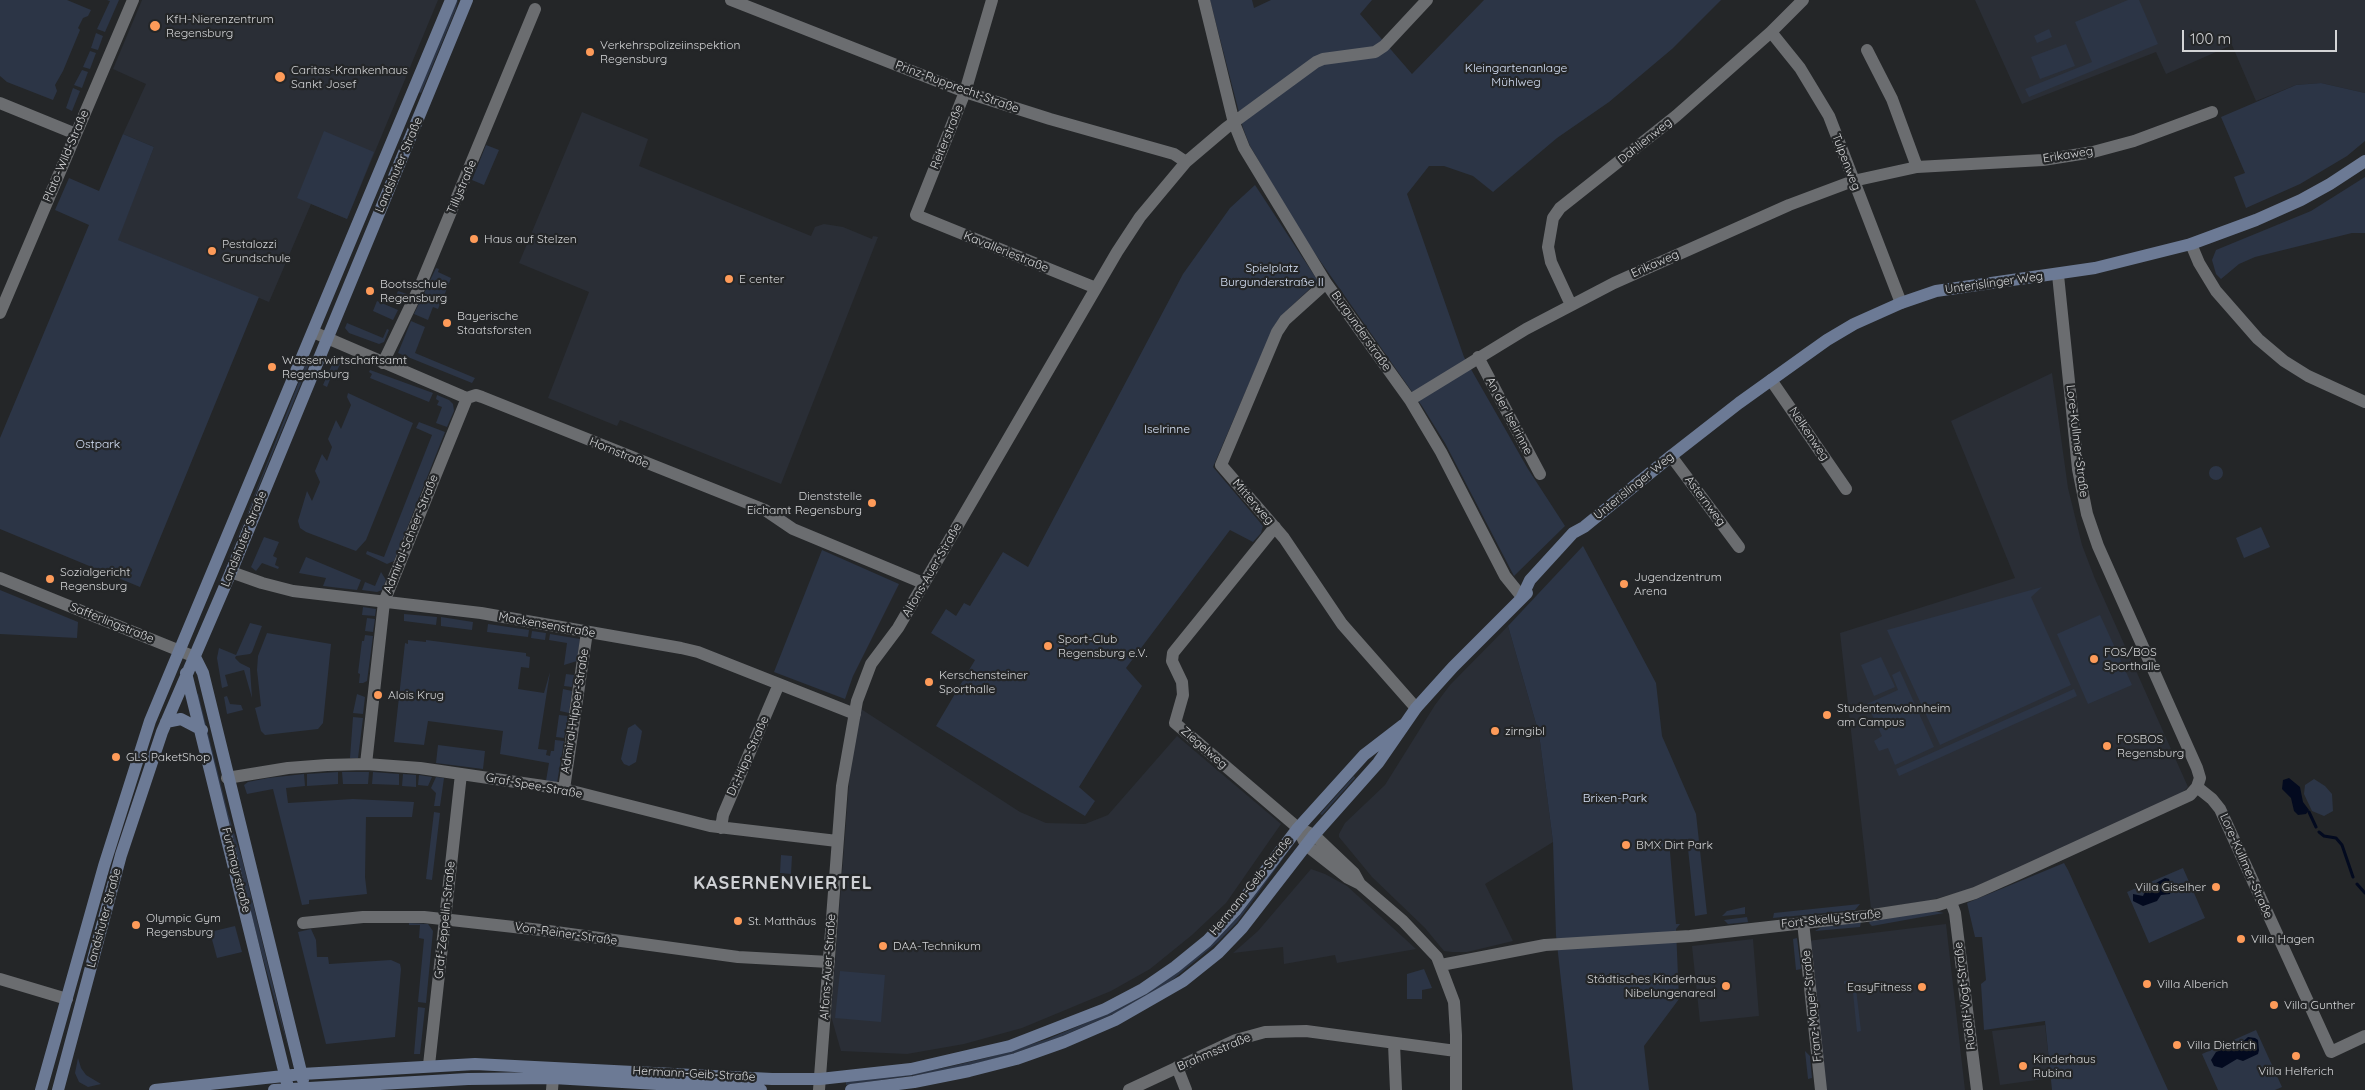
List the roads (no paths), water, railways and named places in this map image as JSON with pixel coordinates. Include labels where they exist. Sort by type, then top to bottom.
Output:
[{"type":"street","name":"Plato-Wild-Straße","points":[[0,312],[6,284],[76,134],[133,0]]},
{"type":"street","name":"Landshuter Straße","points":[[41,1090],[139,752],[451,0]]},
{"type":"street","name":"Landshuter Straße","points":[[62,1087],[121,855],[143,784],[166,722],[231,572],[467,0]]},
{"type":"street","name":"Prinz-Rupprecht-Straße","points":[[731,0],[965,92],[1050,119],[1174,154],[1186,162]]},
{"type":"street","name":"Reiterstraße","points":[[916,216],[965,92],[992,0]]},
{"type":"street","name":"Burgunderstraße","points":[[1204,0],[1234,122],[1255,168],[1326,282],[1410,400],[1441,452],[1504,576],[1522,597]]},
{"type":"street","name":"Alfons-Auer-Straße","points":[[820,1084],[842,786],[861,688],[871,664],[898,628],[1096,288],[1140,217],[1186,162],[1234,122],[1316,62],[1323,58],[1375,52],[1384,46],[1427,0]]},
{"type":"street","name":"Dahlienweg","points":[[1571,305],[1556,274],[1548,247],[1553,218],[1560,208],[1676,116],[1771,32],[1803,0]]},
{"type":"street","name":"Tillystraße","points":[[383,363],[420,284],[535,9]]},
{"type":"street","name":"Tulpenweg","points":[[1771,32],[1800,68],[1828,116],[1901,302]]},
{"type":"street","points":[[1867,50],[1892,99],[1918,167]]},
{"type":"street","points":[[0,103],[76,134]]},
{"type":"street","name":"Erikaweg","points":[[1410,400],[1478,357],[1614,283],[1735,228],[1853,181],[1918,167],[2066,157],[2134,141],[2212,112]]},
{"type":"street","name":"Unterislinger Weg","points":[[1522,597],[1530,580],[1573,533],[1584,528],[1671,456],[1771,380],[1838,333],[1901,302],[1958,287],[2058,275],[2095,268],[2191,244],[2256,220],[2301,200],[2365,161]]},
{"type":"street","name":"Kavalleriestraße","points":[[916,216],[1096,288]]},
{"type":"street","points":[[2191,244],[2199,264],[2216,291],[2258,339],[2284,361],[2308,376],[2365,402]]},
{"type":"street","name":"Lore-Kullmer-Straße","points":[[2058,275],[2078,469],[2088,514],[2098,546],[2197,768],[2200,778],[2197,788],[2212,799],[2220,810],[2331,1052],[2365,1036]]},
{"type":"street","name":"Mitterweg","points":[[1326,282],[1285,320],[1277,332],[1221,465],[1275,527],[1332,611],[1416,708]]},
{"type":"street","name":"Hornstraße","points":[[313,332],[467,398],[476,395],[482,397],[758,508],[793,529],[924,583]]},
{"type":"street","name":"An der Iselrinne","points":[[1478,357],[1540,474]]},
{"type":"street","name":"Nelkenweg","points":[[1771,380],[1846,489]]},
{"type":"street","name":"Admiral-Scheer-Straße","points":[[366,764],[384,602],[467,398]]},
{"type":"street","name":"Asternweg","points":[[1671,456],[1739,546]]},
{"type":"street","name":"Ziegelweg","points":[[1275,527],[1173,653],[1172,661],[1182,682],[1183,695],[1175,723],[1298,828]]},
{"type":"street","name":"Mackensenstraße","points":[[231,572],[293,591],[481,613],[681,648],[855,714]]},
{"type":"street","name":"Safferlingstraße","points":[[0,578],[195,657]]},
{"type":"street","name":"Hermann-Geib-Straße","points":[[851,1090],[914,1082],[969,1072],[1016,1059],[1064,1042],[1151,1001],[1183,981],[1218,953],[1242,928],[1310,840],[1378,763],[1416,708],[1453,666],[1522,597]]},
{"type":"street","name":"Admiral-Hipper-Straße","points":[[564,789],[587,632]]},
{"type":"street","name":"Furtmayrstraße","points":[[181,651],[289,1089]]},
{"type":"street","name":"Furtmayrstraße","points":[[195,657],[203,673],[227,778],[305,1088]]},
{"type":"street","name":"Dr.-Hipp-Straße","points":[[721,828],[723,815],[779,684]]},
{"type":"street","points":[[166,722],[181,719],[202,730]]},
{"type":"street","name":"Hermann-Geib-Straße","points":[[155,1090],[285,1075],[428,1065],[475,1064],[772,1079],[820,1084],[963,1059],[1010,1046],[1105,1009],[1143,988],[1175,967],[1206,941],[1235,910],[1298,828],[1364,755],[1403,725]]},
{"type":"street","name":"Graf-Spee-Straße","points":[[227,778],[288,768],[366,764],[420,768],[564,789],[721,828],[837,841]]},
{"type":"street","name":"Graf-Zeppelin-Straße","points":[[428,1065],[461,774]]},
{"type":"street","name":"Fort-Skelly-Straße","points":[[1441,965],[1545,945],[1690,936],[1917,909],[1952,902],[2178,802],[2197,788]]},
{"type":"street","name":"Hermann-Geib-Straße","points":[[1298,828],[1310,840]]},
{"type":"street","points":[[1310,840],[1348,878],[1360,884],[1419,936],[1441,965],[1454,1002],[1456,1090]]},
{"type":"street","name":"Rudolf-Vogt-Straße","points":[[1952,902],[1955,913],[1977,1090]]},
{"type":"street","name":"Von-Reiner-Straße","points":[[303,923],[371,917],[445,919],[738,957],[829,962]]},
{"type":"street","name":"Franz-Mayer-Straße","points":[[1803,922],[1821,1090]]},
{"type":"street","points":[[0,979],[67,999]]},
{"type":"street","name":"Brahmsstraße","points":[[1129,1090],[1236,1040],[1265,1032],[1306,1031],[1456,1051]]},
{"type":"street","points":[[1394,1044],[1396,1090]]},
{"type":"street","points":[[1178,1067],[1186,1090]]},
{"type":"street","name":"Hermann-Geib-Straße","points":[[274,1090],[468,1079],[552,1084],[761,1090]]},
{"type":"waterway","points":[[2309,812],[2316,827]]},
{"type":"waterway","points":[[2319,832],[2324,836],[2336,838],[2342,845],[2353,877]]},
{"type":"waterway","points":[[2357,884],[2365,893]]},
{"type":"place","name":"KfH-Nierenzentrum Regensburg","points":[[155,26]]},
{"type":"place","name":"Verkehrspolizeiinspektion Regensburg","points":[[590,52]]},
{"type":"place","name":"Caritas-Krankenhaus Sankt Josef","points":[[280,77]]},
{"type":"place","name":"Haus auf Stelzen","points":[[474,239]]},
{"type":"place","name":"Pestalozzi Grundschule","points":[[212,251]]},
{"type":"place","name":"E center","points":[[729,279]]},
{"type":"place","name":"Bootsschule Regensburg","points":[[370,291]]},
{"type":"place","name":"Bayerische Staatsforsten","points":[[447,323]]},
{"type":"place","name":"Wasserwirtschaftsamt Regensburg","points":[[272,367]]},
{"type":"place","name":"Dienststelle Eichamt Regensburg","points":[[872,503]]},
{"type":"place","name":"Sozialgericht Regensburg","points":[[50,579]]},
{"type":"place","name":"Jugendzentrum Arena","points":[[1624,584]]},
{"type":"place","name":"Sport-Club Regensburg e.V.","points":[[1048,646]]},
{"type":"place","name":"FOS/BOS Sporthalle","points":[[2094,659]]},
{"type":"place","name":"Kerschensteiner Sporthalle","points":[[929,682]]},
{"type":"place","name":"Alois Krug","points":[[378,695]]},
{"type":"place","name":"Studentenwohnheim am Campus","points":[[1827,715]]},
{"type":"place","name":"zirngibl","points":[[1495,731]]},
{"type":"place","name":"FOSBOS Regensburg","points":[[2107,746]]},
{"type":"place","name":"GLS PaketShop","points":[[116,757]]},
{"type":"place","name":"BMX Dirt Park","points":[[1626,845]]},
{"type":"place","name":"Villa Giselher","points":[[2216,887]]},
{"type":"place","name":"St. Matthäus","points":[[738,921]]},
{"type":"place","name":"Olympic Gym Regensburg","points":[[136,925]]},
{"type":"place","name":"Villa Hagen","points":[[2241,939]]},
{"type":"place","name":"DAA-Technikum","points":[[883,946]]},
{"type":"place","name":"Villa Alberich","points":[[2147,984]]},
{"type":"place","name":"Städtisches Kinderhaus Nibelungenareal","points":[[1726,986]]},
{"type":"place","name":"EasyFitness","points":[[1922,987]]},
{"type":"place","name":"Villa Gunther","points":[[2274,1005]]},
{"type":"place","name":"Villa Dietrich","points":[[2177,1045]]},
{"type":"place","name":"Villa Helferich","points":[[2296,1056]]},
{"type":"place","name":"Kinderhaus Rubina","points":[[2023,1066]]},
{"type":"district","name":"KASERNENVIERTEL","points":[[783,884]]},
{"type":"park label","name":"Kleingartenanlage Mühlweg","points":[[1516,75]]},
{"type":"park label","name":"Spielplatz Burgunderstraße II","points":[[1272,275]]},
{"type":"park label","name":"Iselrinne","points":[[1167,429]]},
{"type":"park label","name":"Ostpark","points":[[98,444]]},
{"type":"park label","name":"Brixen-Park","points":[[1615,798]]}]
